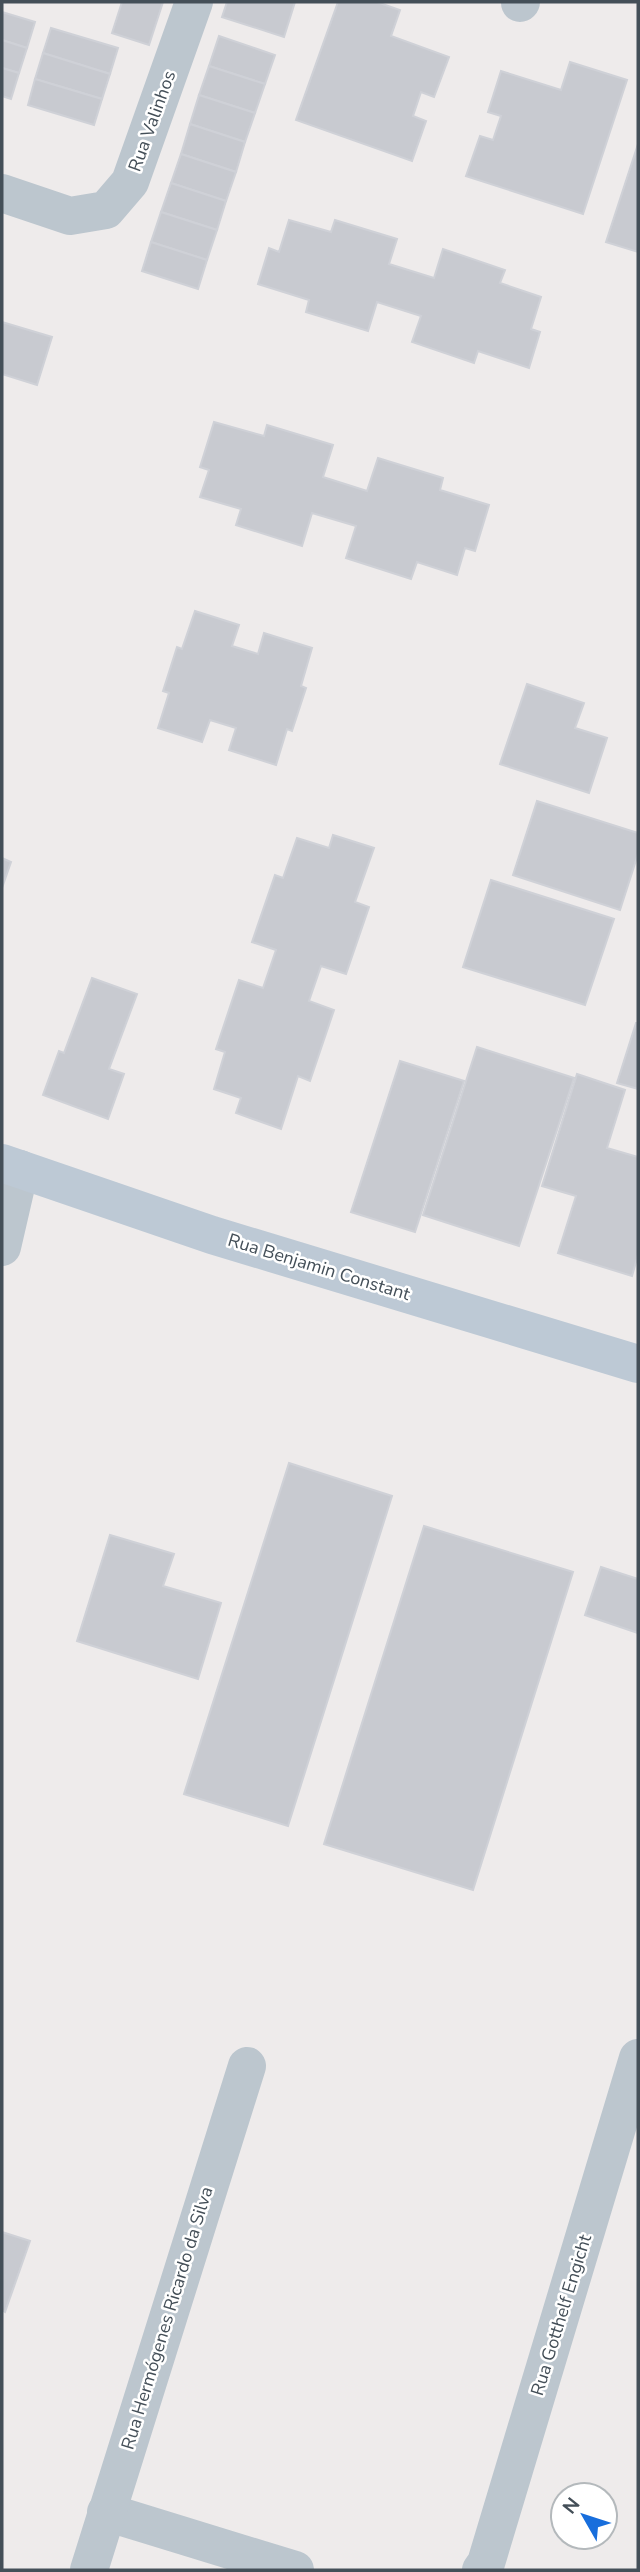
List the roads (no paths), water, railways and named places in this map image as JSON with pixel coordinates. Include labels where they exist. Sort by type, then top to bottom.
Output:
[{"type":"main road","name":"Rua Benjamin Constant","points":[[11,1166],[212,1235],[638,1364]]},
{"type":"street","name":"Rua Valinhos","points":[[2,193],[70,216],[106,210],[131,182],[194,2]]},
{"type":"street","points":[[2,1247],[11,1166]]},
{"type":"street","name":"Rua Gotthelf Engicht","points":[[491,2568],[638,2058]]},
{"type":"street","name":"Rua Hermógenes Ricardo da Silva","points":[[89,2570],[247,2066]]},
{"type":"street","points":[[106,2512],[295,2570]]}]
